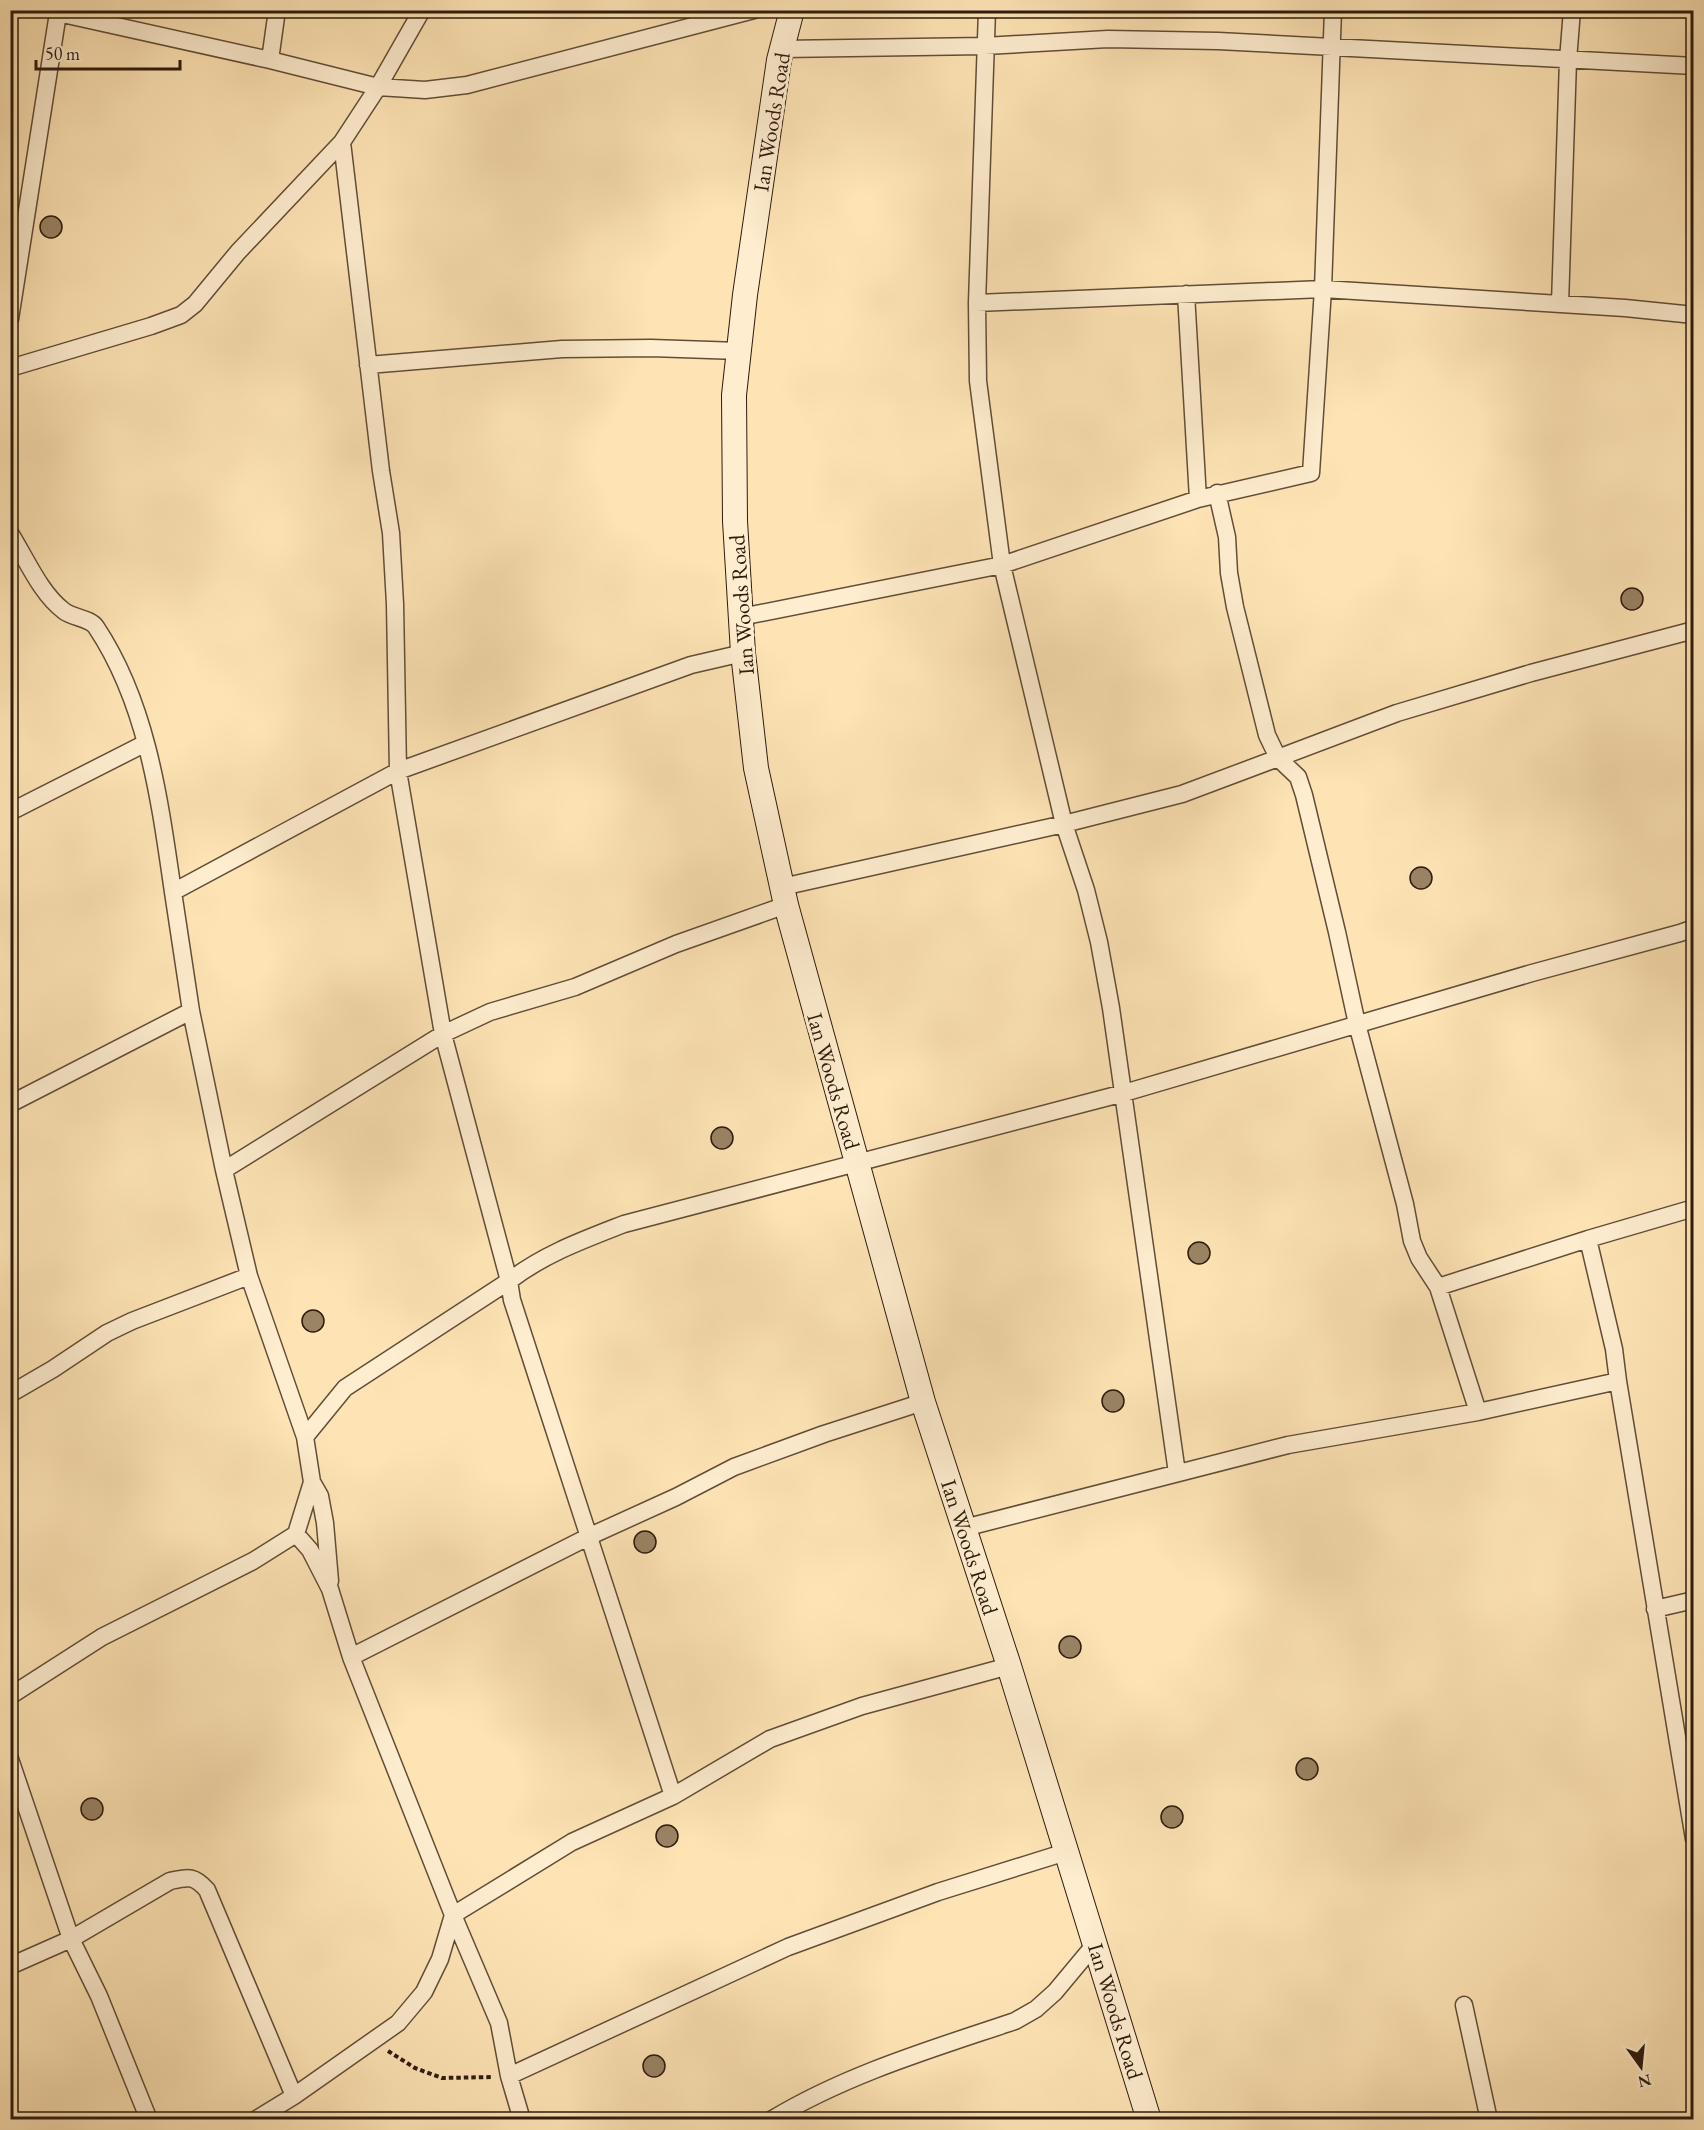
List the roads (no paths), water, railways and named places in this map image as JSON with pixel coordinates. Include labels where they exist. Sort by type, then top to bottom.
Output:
[{"type":"street","points":[[270,60],[277,10]]},
{"type":"street","points":[[10,368],[152,326],[181,315],[195,304],[238,252],[342,142],[378,87],[422,10]]},
{"type":"street","points":[[10,319],[53,12],[270,60],[378,87],[425,90],[467,85],[754,10]]},
{"type":"street","name":"Ian Woods Road","points":[[792,10],[782,49],[750,260],[735,395],[735,509],[743,653],[756,768],[784,896],[922,1402],[1009,1666],[1149,2120]]},
{"type":"street","points":[[987,10],[977,303],[978,381],[1002,565],[1064,824],[1086,890],[1099,942],[1124,1094],[1177,1473]]},
{"type":"street","points":[[741,617],[1002,565],[1217,493],[1311,473],[1323,289],[1333,10]]},
{"type":"street","points":[[1560,304],[1568,60],[1572,10]]},
{"type":"street","points":[[782,49],[985,46],[1108,39],[1218,40],[1694,66]]},
{"type":"street","points":[[342,142],[381,471],[391,533],[395,604],[398,771],[443,1034],[509,1281],[512,1300],[673,1796]]},
{"type":"street","points":[[977,303],[1323,289],[1694,315]]},
{"type":"street","points":[[1186,294],[1198,499]]},
{"type":"street","points":[[368,365],[562,349],[651,348],[739,351]]},
{"type":"street","points":[[1217,493],[1227,537],[1229,573],[1235,607],[1267,735],[1278,758],[1298,777],[1304,795],[1357,1024],[1406,1204],[1412,1240],[1419,1258],[1438,1287],[1478,1412]]},
{"type":"street","points":[[10,533],[48,596],[65,612],[94,624],[118,663],[146,743],[159,798],[191,1011],[224,1170],[249,1276],[305,1437],[312,1482],[320,1496],[325,1523],[330,1589]]},
{"type":"street","points":[[224,1170],[443,1034],[490,1012],[575,987],[784,896],[1182,794],[1397,712],[1531,673],[1694,630]]},
{"type":"street","points":[[173,892],[398,771],[691,665],[743,653]]},
{"type":"street","points":[[10,812],[146,743]]},
{"type":"street","points":[[305,1437],[345,1388],[532,1264],[567,1245],[624,1224],[1124,1094],[1532,973],[1694,928]]},
{"type":"street","points":[[10,1104],[191,1011]]},
{"type":"street","points":[[1438,1287],[1694,1208]]},
{"type":"street","points":[[1588,1239],[1614,1349],[1694,1839]]},
{"type":"street","points":[[10,1394],[107,1333],[132,1321],[249,1276]]},
{"type":"street","points":[[964,1528],[1288,1445],[1478,1412],[1618,1381]]},
{"type":"street","points":[[351,1657],[588,1537],[676,1497],[734,1467],[922,1402]]},
{"type":"street","points":[[10,1696],[102,1637],[253,1561],[296,1534],[312,1482]]},
{"type":"street","points":[[296,1534],[310,1550],[330,1589],[351,1657],[453,1915],[499,2023],[509,2076],[522,2120]]},
{"type":"street","points":[[1655,1609],[1694,1600]]},
{"type":"street","points":[[255,2120],[374,2042],[398,2023],[424,1992],[440,1959],[453,1915],[572,1842],[673,1796],[770,1740],[862,1707],[1009,1666]]},
{"type":"street","points":[[10,1759],[71,1939],[99,1996],[148,2120]]},
{"type":"street","points":[[509,2076],[788,1947],[938,1892],[1066,1852]]},
{"type":"street","points":[[10,1966],[71,1939],[170,1881],[188,1877],[199,1881],[207,1890],[294,2096]]},
{"type":"street","points":[[771,2120],[805,2100],[877,2068],[1015,2021],[1036,2009],[1055,1992],[1095,1944]]},
{"type":"street","points":[[1464,2005],[1489,2120]]}]
